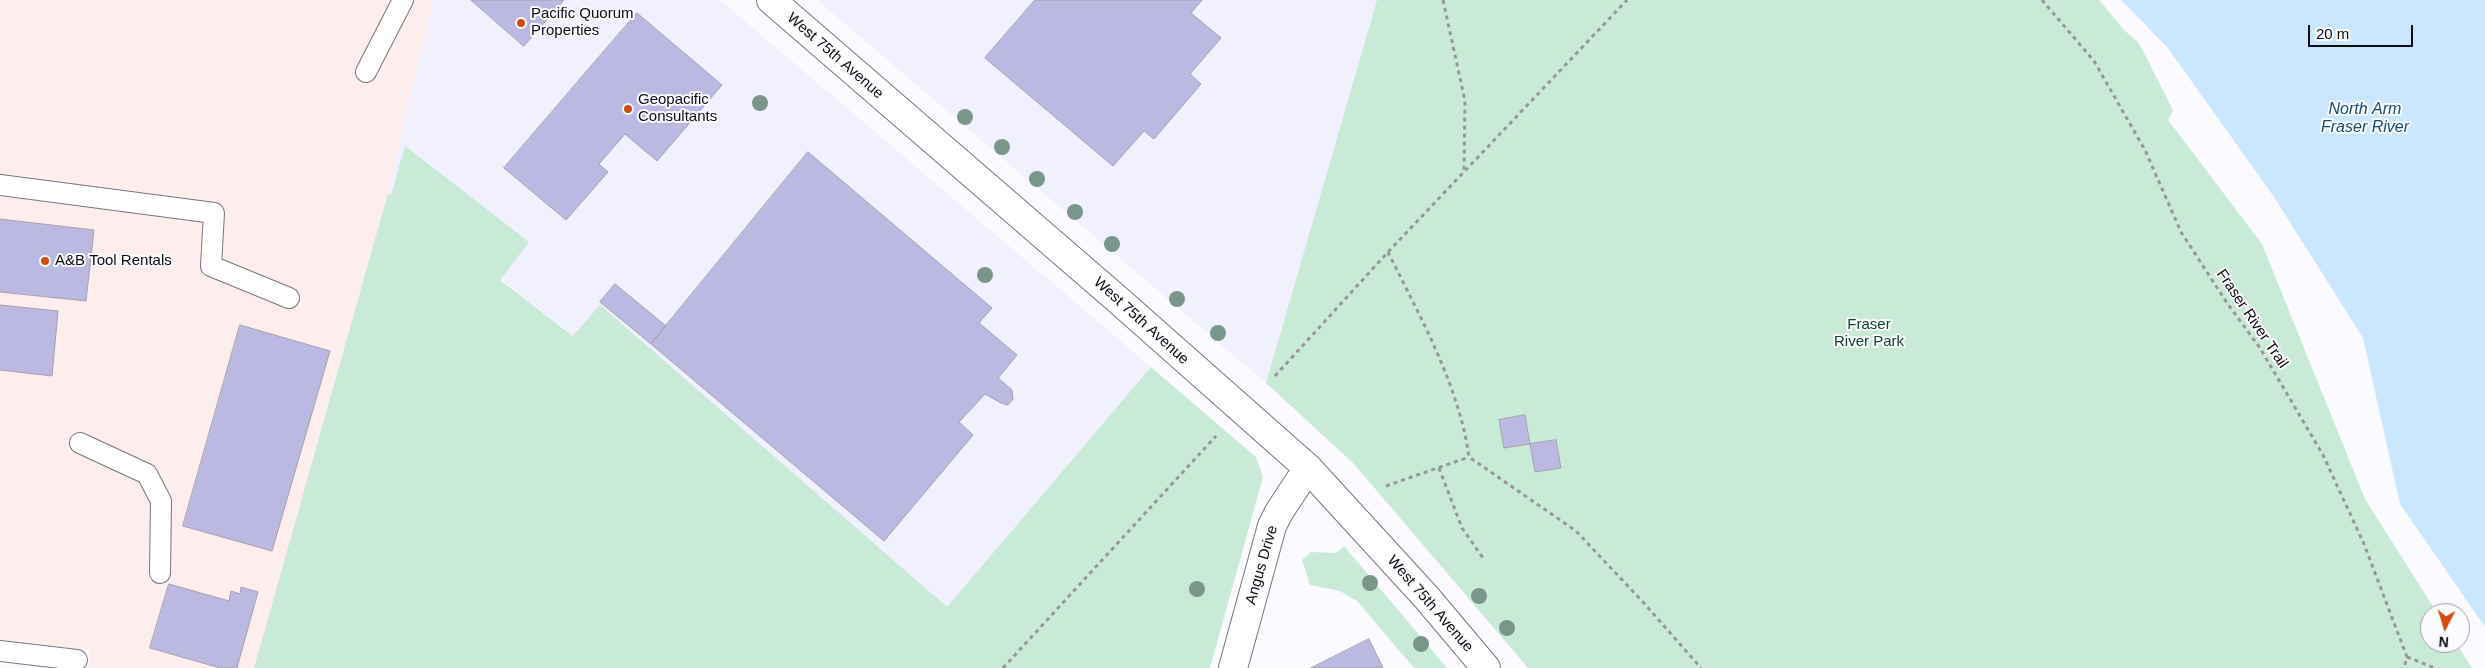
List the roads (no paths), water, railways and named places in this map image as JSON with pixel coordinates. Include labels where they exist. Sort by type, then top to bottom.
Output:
[{"type":"street","name":"West 75th Avenue","points":[[771,0],[1117,299],[1308,468],[1426,598],[1486,668]]},
{"type":"street","name":"Angus Drive","points":[[1233,668],[1272,526],[1278,512],[1308,468]]},
{"type":"lane","points":[[366,72],[403,0]]},
{"type":"lane","points":[[0,185],[214,213],[211,266],[289,298]]},
{"type":"lane","points":[[80,443],[147,474],[160,501],[160,573]]},
{"type":"lane","points":[[0,652],[77,660]]},
{"type":"water","name":"North Arm Fraser River","points":[[2121,0],[2485,0],[2485,627],[2400,504],[2363,338],[2274,197],[2167,47]]},
{"type":"place","name":"Pacific Quorum Properties","points":[[521,23]]},
{"type":"place","name":"Geopacific Consultants","points":[[628,109]]},
{"type":"place","name":"A&B Tool Rentals","points":[[45,261]]},
{"type":"park label","name":"Fraser River Park","points":[[1869,334]]}]
